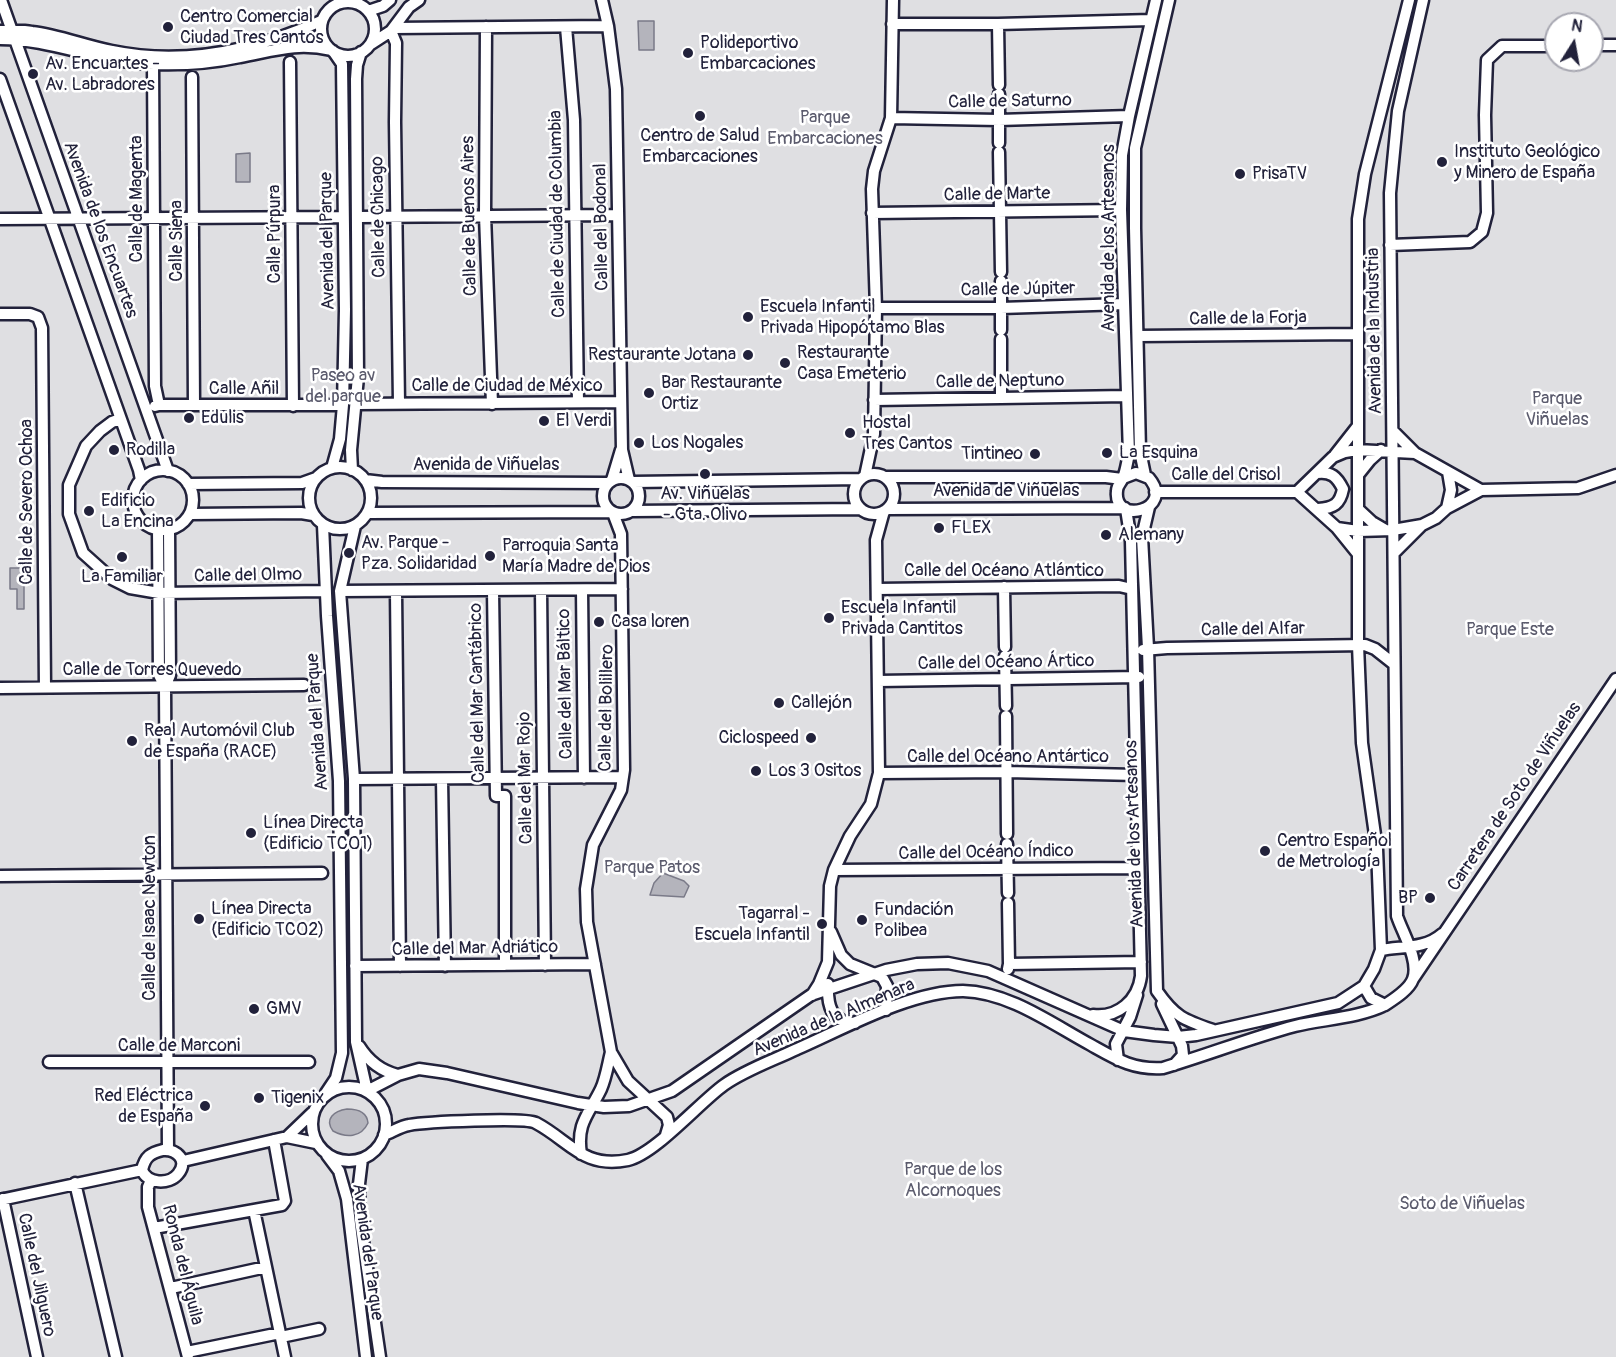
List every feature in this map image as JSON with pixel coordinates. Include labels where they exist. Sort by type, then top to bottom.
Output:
[{"type":"street","name":"Avenida de los Encuartes","points":[[1,0],[8,33],[79,218],[168,471]]},
{"type":"street","points":[[368,11],[384,6],[390,0]]},
{"type":"street","points":[[8,33],[112,59],[153,64],[211,61],[294,46],[315,47],[347,56],[362,52],[392,30],[409,7],[419,0]]},
{"type":"street","points":[[884,477],[874,441],[876,308],[872,189],[874,171],[891,118],[892,0]]},
{"type":"street","name":"Avenida de los Artesanos","points":[[1123,478],[1129,454],[1122,155],[1156,0]]},
{"type":"street","name":"Avenida de los Artesanos","points":[[1145,475],[1140,451],[1135,148],[1169,0]]},
{"type":"street","name":"Avenida de la Industria","points":[[1381,950],[1378,858],[1362,743],[1358,645],[1358,219],[1365,174],[1409,0]]},
{"type":"street","name":"Avenida de la Industria","points":[[1413,979],[1410,947],[1397,916],[1394,553],[1390,530],[1393,431],[1390,193],[1392,151],[1398,111],[1423,0]]},
{"type":"street","points":[[0,39],[8,33],[32,32],[114,52],[175,57],[208,55],[255,46],[298,32],[321,21],[329,8],[343,1],[358,2],[368,11],[375,27],[370,44]]},
{"type":"street","name":"Calle del Bodonal","points":[[604,2],[616,89],[621,450],[631,481]]},
{"type":"street","points":[[892,24],[1151,20]]},
{"type":"street","points":[[321,21],[322,38],[332,51]]},
{"type":"street","points":[[998,24],[1001,398]]},
{"type":"street","points":[[392,30],[609,26]]},
{"type":"street","name":"Calle de Buenos Aires","points":[[486,27],[485,215],[492,404]]},
{"type":"street","name":"Calle de Ciudad de Columbia","points":[[566,27],[574,120],[578,402]]},
{"type":"street","name":"Calle de Chicago","points":[[392,30],[396,43],[395,216],[399,403]]},
{"type":"street","points":[[1390,245],[1470,242],[1482,232],[1487,213],[1485,115],[1487,60],[1502,46],[1544,46]]},
{"type":"street","name":"Avenida del Parque","points":[[332,51],[342,64],[345,310],[344,405],[340,439],[332,468]]},
{"type":"street","name":"Avenida del Parque","points":[[352,470],[351,450],[357,404],[358,366],[356,79],[357,65],[362,52]]},
{"type":"street","name":"Calle Púrpura","points":[[291,62],[293,406]]},
{"type":"street","name":"Calle de Magenta","points":[[153,64],[155,386],[159,405]]},
{"type":"street","name":"Calle Siena","points":[[192,77],[194,405]]},
{"type":"street","points":[[0,80],[140,470],[141,480]]},
{"type":"street","name":"Calle de Saturno","points":[[891,118],[999,120],[1129,116]]},
{"type":"street","name":"Calle de Marte","points":[[873,213],[1122,210]]},
{"type":"street","points":[[358,217],[618,215]]},
{"type":"street","points":[[0,219],[343,217]]},
{"type":"street","name":"Calle de Júpiter","points":[[876,308],[1001,308],[1124,304]]},
{"type":"street","name":"Calle de Severo Ochoa","points":[[0,314],[30,314],[38,317],[42,328],[45,688]]},
{"type":"street","name":"Calle de la Forja","points":[[1138,336],[1357,333]]},
{"type":"street","points":[[139,389],[155,386]]},
{"type":"street","name":"Calle de Neptuno","points":[[874,400],[1127,396]]},
{"type":"street","name":"Calle de Ciudad de México","points":[[357,404],[621,402]]},
{"type":"street","name":"Calle Añil","points":[[146,410],[159,405],[344,405]]},
{"type":"street","name":"Calle del Olmo","points":[[120,419],[100,431],[86,446],[69,485],[69,514],[83,553],[112,579],[130,588],[164,593],[326,591]]},
{"type":"street","points":[[1357,427],[1333,457],[1297,492],[1337,528],[1358,554]]},
{"type":"street","points":[[1393,431],[1415,453],[1481,490]]},
{"type":"street","points":[[874,441],[863,478],[855,493],[855,499],[863,510],[876,540]]},
{"type":"street","name":"Calle del Bodonal","points":[[610,481],[621,450]]},
{"type":"street","points":[[1333,457],[1357,450],[1415,453]]},
{"type":"street","points":[[1358,475],[1381,450]]},
{"type":"street","points":[[188,484],[302,483],[332,468],[342,467],[352,470],[365,480],[371,496],[368,513],[355,526],[339,530],[323,525],[313,515],[308,497],[316,478]]},
{"type":"street","points":[[168,471],[183,477],[193,499],[190,514],[177,526],[163,529],[142,520],[134,505],[134,496],[141,480],[150,473],[168,471]]},
{"type":"street","points":[[1317,473],[1326,472],[1337,478],[1343,489],[1341,500],[1332,508],[1318,509]]},
{"type":"street","points":[[1447,508],[1451,490],[1448,472]]},
{"type":"street","points":[[621,534],[612,512],[603,502],[602,494],[610,481],[624,478],[631,481],[863,478],[876,474],[890,482],[894,492],[893,499],[886,510],[876,540],[879,773],[871,804],[850,836],[834,870],[830,886],[827,990],[829,1003],[834,1015],[847,1023],[856,1023]]},
{"type":"street","points":[[1131,474],[1145,475],[1152,482],[1155,498],[1149,507],[1135,512],[1126,508],[1117,496],[1119,484],[1123,478],[1131,474]]},
{"type":"street","points":[[1337,528],[1358,531],[1390,530],[1422,525],[1436,518],[1447,508],[1481,490],[1578,488],[1616,475]]},
{"type":"street","name":"Avenida de Viñuelas","points":[[884,477],[1123,478]]},
{"type":"street","name":"Avenida de Viñuelas","points":[[365,480],[382,482],[610,481]]},
{"type":"street","points":[[621,534],[639,501],[639,494],[631,481]]},
{"type":"street","name":"Calle del Crisol","points":[[1155,492],[1297,492]]},
{"type":"street","name":"Avenida de los Artesanos","points":[[1149,507],[1142,537],[1148,648],[1157,991],[1178,1037]]},
{"type":"street","name":"Avenida de los Artesanos","points":[[1118,1060],[1116,1044],[1124,1031],[1140,986],[1141,962],[1131,541],[1126,508]]},
{"type":"street","name":"Avenida de Viñuelas","points":[[886,510],[1126,508]]},
{"type":"street","points":[[1358,509],[1372,522],[1390,530]]},
{"type":"street","points":[[368,513],[612,512],[624,514],[631,512],[863,510],[875,513],[886,510]]},
{"type":"street","points":[[190,514],[301,513],[313,515]]},
{"type":"street","name":"Avenida del Parque","points":[[323,525],[339,782],[342,1053],[336,1078],[326,1094]]},
{"type":"street","points":[[1394,553],[1422,525]]},
{"type":"street","name":"Avenida del Parque","points":[[355,526],[340,591],[354,779],[356,1042],[367,1091]]},
{"type":"street","name":"Calle de Isaac Newton","points":[[163,529],[164,593],[159,675],[165,687],[168,1150]]},
{"type":"street","name":"Calle del Bolillero","points":[[611,1052],[587,922],[586,889],[593,845],[621,790],[623,777],[624,675],[621,534]]},
{"type":"street","name":"Calle del Océano Atlántico","points":[[877,589],[1126,586],[1132,589]]},
{"type":"street","points":[[1004,977],[1009,964],[1005,587]]},
{"type":"street","points":[[340,591],[622,589]]},
{"type":"street","name":"Calle del Mar Rojo","points":[[541,590],[545,965]]},
{"type":"street","name":"Calle del Mar Báltico","points":[[582,590],[584,778]]},
{"type":"street","name":"Calle del Mar Cantábrico","points":[[493,591],[495,779],[496,796],[505,796],[505,965]]},
{"type":"street","points":[[396,592],[400,966]]},
{"type":"street","points":[[1358,645],[1375,649],[1394,664]]},
{"type":"street","name":"Calle del Alfar","points":[[1148,648],[1358,645]]},
{"type":"street","points":[[1134,652],[1148,648]]},
{"type":"street","points":[[1134,677],[1148,677]]},
{"type":"street","name":"Calle del Océano Ártico","points":[[878,681],[1134,677]]},
{"type":"street","name":"Carretera de Soto de Viñuelas","points":[[1385,1005],[1402,993],[1413,979],[1616,679]]},
{"type":"street","name":"Calle de Torres Quevedo","points":[[0,688],[304,686]]},
{"type":"street","name":"Calle del Océano Antártico","points":[[879,773],[1007,772],[1136,775]]},
{"type":"street","points":[[354,779],[623,777]]},
{"type":"street","points":[[442,779],[445,966]]},
{"type":"street","name":"Calle del Océano Índico","points":[[834,870],[1138,868]]},
{"type":"street","points":[[0,876],[322,873]]},
{"type":"street","points":[[829,929],[841,955],[850,964],[882,978],[887,986],[886,1010]]},
{"type":"street","points":[[1385,1005],[1371,998],[1364,986],[1381,950],[1410,947],[1434,941],[1442,934]]},
{"type":"street","points":[[811,995],[819,984],[828,962]]},
{"type":"street","points":[[1009,964],[1141,962]]},
{"type":"street","name":"Avenida de la Almenara","points":[[367,1091],[419,1069],[591,1105],[629,1106],[672,1091],[811,995],[917,964],[948,963],[988,971],[1124,1031],[1178,1037],[1338,1003],[1364,986]]},
{"type":"street","name":"Calle del Mar Adriático","points":[[355,966],[595,964]]},
{"type":"street","points":[[1084,1013],[1104,1015],[1118,1011],[1128,1004],[1140,986]]},
{"type":"street","name":"Avenida de la Almenara","points":[[384,1135],[408,1125],[492,1120],[533,1122],[581,1154],[598,1162],[630,1160],[653,1147],[725,1084],[886,1010],[923,996],[945,993],[964,991],[1003,999],[1118,1060],[1145,1070],[1174,1065],[1267,1034],[1325,1019],[1373,1011],[1385,1005]]},
{"type":"street","points":[[1157,991],[1167,1006],[1182,1019],[1214,1030]]},
{"type":"street","points":[[1174,1065],[1183,1055],[1178,1037]]},
{"type":"street","points":[[356,1042],[364,1054],[382,1071],[398,1076]]},
{"type":"street","points":[[611,1052],[628,1081],[667,1117],[669,1125],[666,1135]]},
{"type":"street","points":[[581,1154],[579,1133],[591,1105],[602,1088],[611,1052]]},
{"type":"street","name":"Calle de Marconi","points":[[49,1062],[309,1062]]},
{"type":"street","points":[[287,1137],[312,1113],[326,1094],[345,1086],[367,1091],[381,1104],[385,1114],[384,1135],[380,1145],[372,1153],[362,1159],[344,1161],[327,1155],[316,1143],[311,1126],[312,1113]]},
{"type":"street","points":[[183,1161],[287,1137],[316,1143]]},
{"type":"street","points":[[154,1228],[282,1205],[285,1201],[274,1140]]},
{"type":"street","points":[[168,1150],[178,1154],[183,1161],[181,1170],[176,1176],[162,1180],[151,1180],[142,1170],[148,1155],[168,1150]]},
{"type":"street","name":"Avenida del Parque","points":[[327,1155],[339,1171],[347,1200],[366,1357]]},
{"type":"street","name":"Avenida del Parque","points":[[362,1159],[359,1184],[360,1221],[380,1357]]},
{"type":"street","points":[[1,1199],[142,1170]]},
{"type":"street","name":"Ronda del Águila","points":[[151,1180],[148,1187],[148,1206],[188,1354]]},
{"type":"street","points":[[75,1183],[116,1357]]},
{"type":"street","name":"Calle del Jilguero","points":[[1,1199],[37,1357]]},
{"type":"street","points":[[254,1210],[285,1357]]},
{"type":"street","points":[[171,1288],[266,1267]]},
{"type":"street","points":[[188,1354],[318,1329]]},
{"type":"green space","points":[[0,0],[1616,0],[1616,1357],[0,1357]]},
{"type":"shaded area","points":[[638,21],[654,21],[654,50],[639,50]]},
{"type":"shaded area","points":[[250,153],[250,182],[236,182],[236,154]]},
{"type":"shaded area","points":[[22,561],[24,561],[24,609],[17,609],[17,589],[10,589],[10,568],[22,568]]},
{"type":"shaded area","points":[[663,873],[684,881],[689,886],[684,897],[650,895],[654,883]]},
{"type":"shaded area","points":[[347,1109],[361,1112],[366,1116],[368,1123],[361,1132],[348,1136],[333,1131],[330,1127],[332,1116]]},
{"type":"place","name":"Centro Comercial Ciudad Tres Cantos","points":[[168,27]]},
{"type":"place","name":"Polideportivo Embarcaciones","points":[[688,53]]},
{"type":"place","name":"Av. Encuartes - Av. Labradores","points":[[33,74]]},
{"type":"place","name":"Centro de Salud Embarcaciones","points":[[700,116]]},
{"type":"place","name":"Instituto Geológico y Minero de España","points":[[1442,162]]},
{"type":"place","name":"PrisaTV","points":[[1240,174]]},
{"type":"place","name":"Escuela Infantil Privada Hipopótamo Blas","points":[[748,317]]},
{"type":"place","name":"Restaurante Jotana","points":[[748,355]]},
{"type":"place","name":"Restaurante Casa Emeterio","points":[[785,363]]},
{"type":"place","name":"Bar Restaurante Ortiz","points":[[649,393]]},
{"type":"place","name":"Edulis","points":[[189,418]]},
{"type":"place","name":"El Verdi","points":[[544,421]]},
{"type":"place","name":"Hostal Tres Cantos","points":[[850,433]]},
{"type":"place","name":"Los Nogales","points":[[639,443]]},
{"type":"place","name":"Rodilla","points":[[114,450]]},
{"type":"place","name":"La Esquina","points":[[1107,453]]},
{"type":"place","name":"Tintineo","points":[[1035,454]]},
{"type":"place","name":"Av. Viñuelas - Gta. Olivo","points":[[705,474]]},
{"type":"place","name":"Edificio La Encina","points":[[89,511]]},
{"type":"place","name":"FLEX","points":[[939,528]]},
{"type":"place","name":"Alemany","points":[[1106,535]]},
{"type":"place","name":"Av. Parque - Pza. Solidaridad","points":[[349,553]]},
{"type":"place","name":"Parroquia Santa María Madre de Dios","points":[[490,556]]},
{"type":"place","name":"La Familiar","points":[[122,557]]},
{"type":"place","name":"Escuela Infantil Privada Cantitos","points":[[829,618]]},
{"type":"place","name":"Casa loren","points":[[599,622]]},
{"type":"place","name":"Callejón","points":[[779,703]]},
{"type":"place","name":"Ciclospeed","points":[[811,738]]},
{"type":"place","name":"Real Automóvil Club de España (RACE)","points":[[132,741]]},
{"type":"place","name":"Los 3 Ositos","points":[[756,771]]},
{"type":"place","name":"Línea Directa (Edificio TC01)","points":[[251,833]]},
{"type":"place","name":"Centro Español de Metrología","points":[[1265,851]]},
{"type":"place","name":"BP","points":[[1430,898]]},
{"type":"place","name":"Línea Directa (Edificio TC02)","points":[[199,919]]},
{"type":"place","name":"Fundación Polibea","points":[[862,920]]},
{"type":"place","name":"Tagarral - Escuela Infantil","points":[[822,924]]},
{"type":"place","name":"GMV","points":[[254,1009]]},
{"type":"place","name":"Tigenix","points":[[259,1098]]},
{"type":"place","name":"Red Eléctrica de España","points":[[205,1106]]},
{"type":"park label","name":"Parque Embarcaciones","points":[[825,128]]},
{"type":"park label","name":"Paseo av del parque","points":[[343,386]]},
{"type":"park label","name":"Parque Viñuelas","points":[[1557,409]]},
{"type":"park label","name":"Parque Este","points":[[1510,630]]},
{"type":"park label","name":"Parque Patos","points":[[652,868]]},
{"type":"park label","name":"Parque de los Alcornoques","points":[[953,1180]]},
{"type":"park label","name":"Soto de Viñuelas","points":[[1462,1204]]}]
